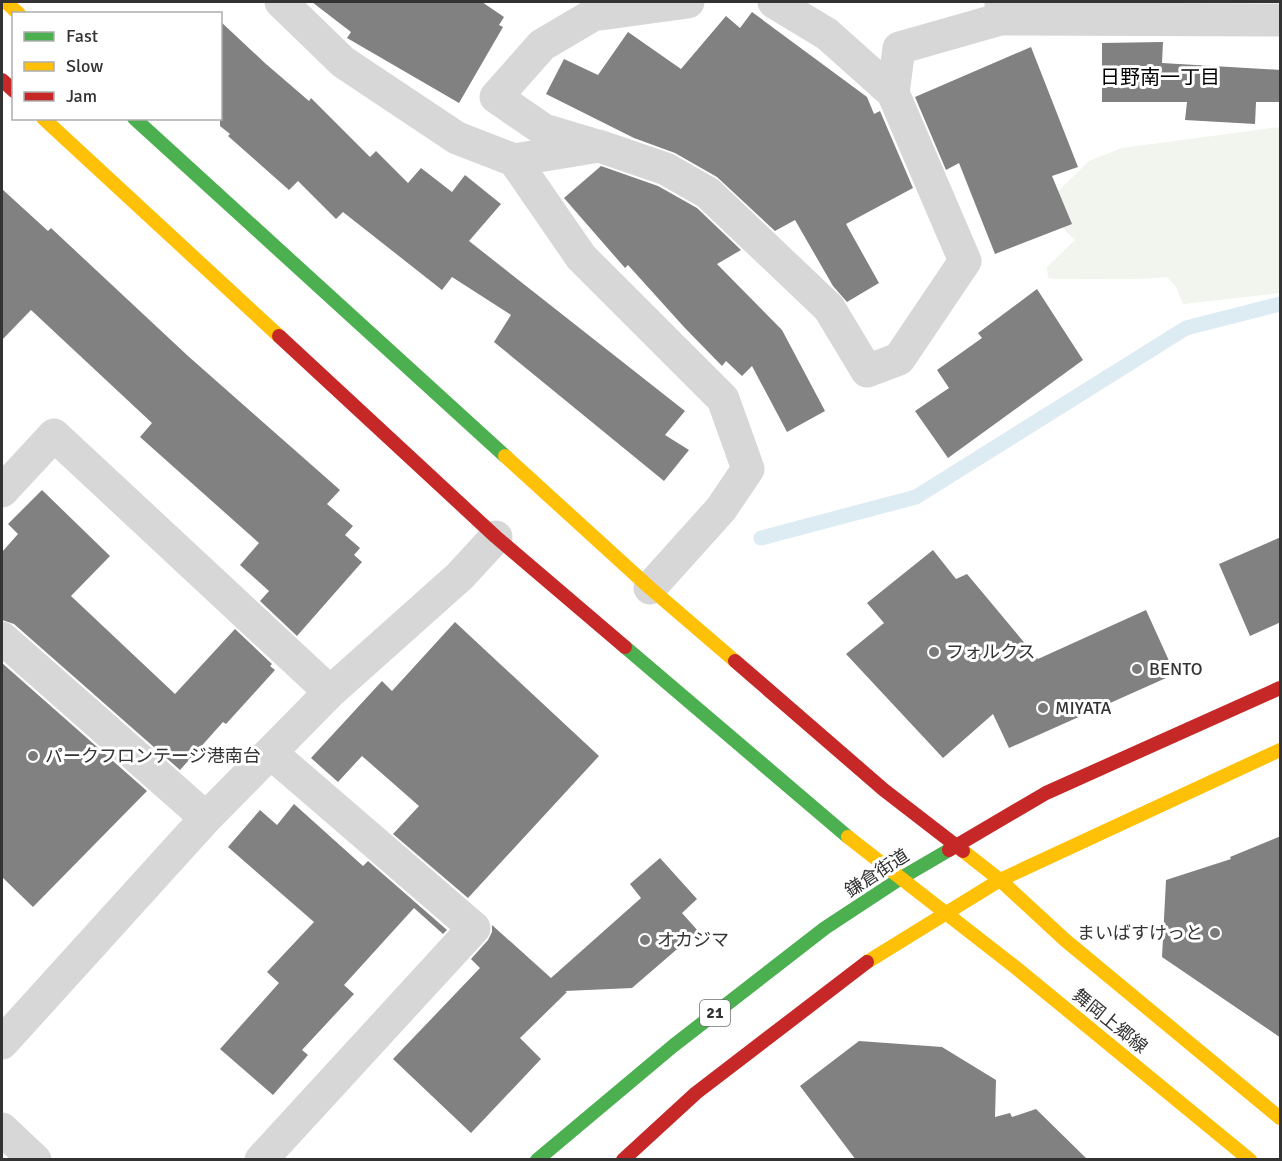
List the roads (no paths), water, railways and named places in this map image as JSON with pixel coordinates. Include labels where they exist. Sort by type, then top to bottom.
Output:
[{"type":"street","points":[[281,2],[343,62],[457,138],[514,160],[599,146]]},
{"type":"street","points":[[688,2],[593,15],[542,45],[496,98],[544,130],[666,169],[708,193],[829,308],[867,371],[898,359],[965,261],[893,93],[827,34],[774,2]]},
{"type":"street","points":[[893,93],[899,48],[1001,10],[1281,20]]},
{"type":"street","name":"舞岡上郷線","points":[[45,120],[496,537],[830,823],[1024,974],[1250,1160]]},
{"type":"street","name":"舞岡上郷線","points":[[136,120],[650,588],[884,790],[1000,880],[1065,940],[1281,1118]]},
{"type":"street","points":[[514,160],[581,257],[723,399],[748,469],[721,509],[650,588]]},
{"type":"street","points":[[2,491],[54,435],[330,692]]},
{"type":"street","points":[[2,1043],[206,818],[330,692],[460,576],[496,537]]},
{"type":"street","points":[[2,638],[206,818]]},
{"type":"street","name":"鎌倉街道","points":[[537,1160],[673,1046],[825,928],[901,878],[1046,793],[1281,688]]},
{"type":"street","points":[[622,1160],[696,1092],[862,965],[945,913],[1000,880],[1281,750]]},
{"type":"street","points":[[261,1160],[474,928],[270,753]]},
{"type":"street","points":[[2,1129],[35,1160]]},
{"type":"waterway","points":[[761,538],[916,497],[1186,328],[1280,304]]},
{"type":"place","name":"フォルクス","points":[[934,652]]},
{"type":"place","name":"BENTO","points":[[1137,669]]},
{"type":"place","name":"MIYATA","points":[[1043,708]]},
{"type":"place","name":"パークフロンテージ港南台","points":[[33,756]]},
{"type":"place","name":"まいばすけっと","points":[[1215,933]]},
{"type":"place","name":"オカジマ","points":[[645,940]]},
{"type":"district","name":"日野南一丁目","points":[[1160,77]]}]
